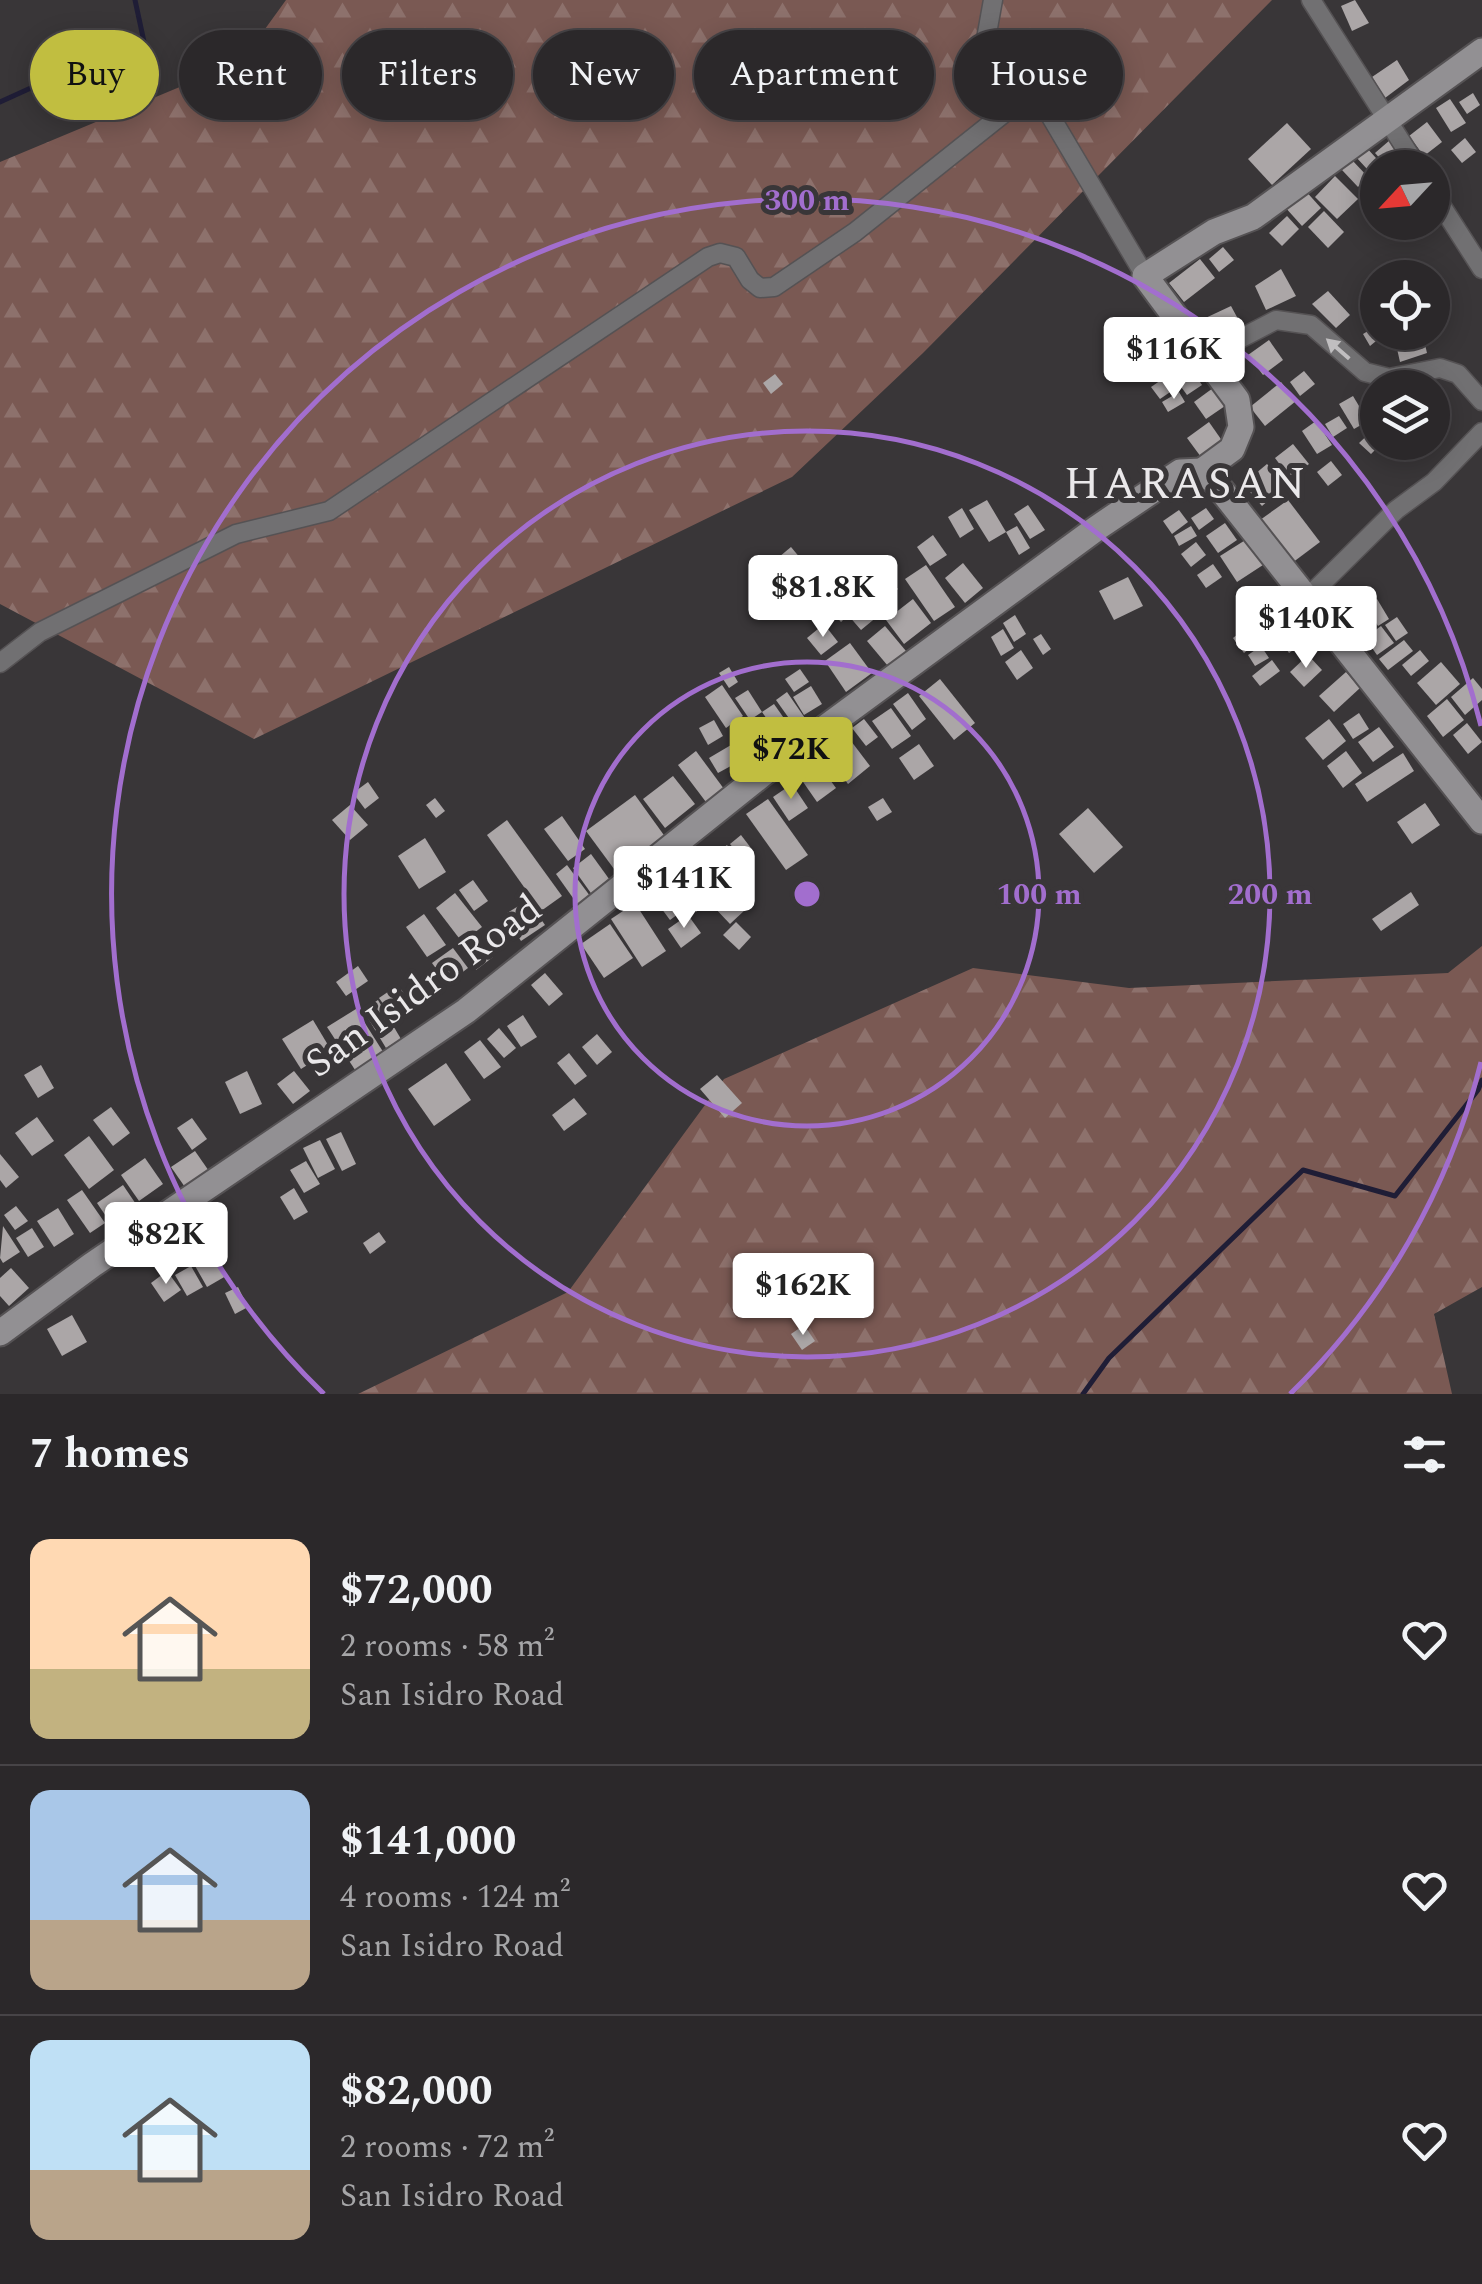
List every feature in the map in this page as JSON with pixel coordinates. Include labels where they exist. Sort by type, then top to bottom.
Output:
[{"type":"street","points":[[988,30],[994,0]]},
{"type":"street","points":[[1310,0],[1406,150]]},
{"type":"street","points":[[1144,276],[1214,232],[1253,217],[1482,51]]},
{"type":"street","points":[[0,663],[40,632],[236,534],[329,511],[708,257],[720,253],[736,256],[750,280],[760,288],[774,287],[855,232],[995,120]]},
{"type":"street","points":[[1053,120],[1144,276],[1237,400],[1241,428],[1232,449],[1202,471],[1246,519],[1482,821]]},
{"type":"street","points":[[1450,219],[1482,269]]},
{"type":"street","points":[[1205,357],[1276,320],[1310,325],[1365,372],[1389,378],[1440,368],[1458,374],[1482,401]]},
{"type":"street","points":[[1307,598],[1396,510],[1434,482],[1482,432]]},
{"type":"street","name":"San Isidro Road","points":[[0,1333],[62,1286],[466,1012],[765,772],[1097,528],[1180,472],[1202,471]]},
{"type":"green space","points":[[286,0],[1272,0],[923,353],[792,477],[254,739],[0,604],[0,162],[101,120],[159,120],[159,96],[179,87],[179,120],[322,120],[322,30],[264,30]]},
{"type":"green space","points":[[1482,946],[1482,1287],[1434,1314],[1452,1394],[358,1394],[568,1292],[724,1079],[973,968],[1129,988],[1448,973]]},
{"type":"building","points":[[1355,0],[1369,23],[1352,31],[1341,6]]},
{"type":"building","points":[[1397,60],[1409,80],[1385,98],[1372,77]]},
{"type":"building","points":[[1473,93],[1480,105],[1467,114],[1459,102]]},
{"type":"building","points":[[1450,99],[1466,123],[1451,132],[1436,108]]},
{"type":"building","points":[[1427,122],[1442,142],[1432,150],[1420,150],[1409,136]]},
{"type":"building","points":[[1287,123],[1311,149],[1272,185],[1248,159]]},
{"type":"building","points":[[1465,138],[1476,152],[1462,163],[1451,150]]},
{"type":"building","points":[[1390,140],[1398,150],[1378,150]]},
{"type":"building","points":[[1352,160],[1360,168],[1360,185],[1358,187],[1342,170]]},
{"type":"building","points":[[1335,176],[1358,199],[1337,219],[1315,197]]},
{"type":"building","points":[[1303,188],[1321,208],[1302,226],[1284,206]]},
{"type":"building","points":[[1324,211],[1344,232],[1328,248],[1308,227]]},
{"type":"building","points":[[1287,216],[1299,229],[1282,246],[1269,233]]},
{"type":"building","points":[[1223,247],[1234,260],[1219,272],[1209,259]]},
{"type":"building","points":[[1200,259],[1215,278],[1184,302],[1169,283]]},
{"type":"building","points":[[1281,269],[1296,296],[1266,310],[1255,286]]},
{"type":"building","points":[[1328,291],[1350,315],[1336,328],[1312,304]]},
{"type":"building","points":[[1231,306],[1244,330],[1222,342],[1213,328],[1205,333],[1199,321]]},
{"type":"building","points":[[1269,340],[1283,360],[1263,375],[1248,355]]},
{"type":"building","points":[[1397,350],[1426,350],[1427,353],[1400,362]]},
{"type":"building","points":[[1304,371],[1315,384],[1300,396],[1290,382]]},
{"type":"building","points":[[1194,373],[1202,385],[1187,395],[1179,384]]},
{"type":"building","points":[[775,374],[783,384],[771,394],[763,383]]},
{"type":"building","points":[[1167,376],[1176,388],[1160,399],[1151,387]]},
{"type":"building","points":[[1281,382],[1296,401],[1265,426],[1250,407]]},
{"type":"building","points":[[1213,388],[1225,406],[1206,419],[1194,402]]},
{"type":"building","points":[[1179,392],[1185,402],[1168,412],[1162,402]]},
{"type":"building","points":[[1353,396],[1360,408],[1360,426],[1354,429],[1339,404]]},
{"type":"building","points":[[1339,416],[1347,428],[1333,437],[1325,424]]},
{"type":"building","points":[[1316,421],[1332,445],[1317,454],[1302,431]]},
{"type":"building","points":[[1209,422],[1223,442],[1201,457],[1187,438]]},
{"type":"building","points":[[1293,444],[1309,464],[1290,478],[1275,458]]},
{"type":"building","points":[[1331,461],[1342,475],[1328,486],[1317,472]]},
{"type":"building","points":[[1267,464],[1286,485],[1262,506],[1243,484]]},
{"type":"building","points":[[987,500],[1006,532],[989,542],[969,510]]},
{"type":"building","points":[[1288,500],[1320,542],[1292,563],[1260,520]]},
{"type":"building","points":[[1028,505],[1045,530],[1030,539],[1014,514]]},
{"type":"building","points":[[962,508],[974,529],[960,538],[948,517]]},
{"type":"building","points":[[1206,508],[1214,519],[1199,530],[1191,518]]},
{"type":"building","points":[[1179,510],[1188,522],[1172,534],[1163,521]]},
{"type":"building","points":[[1225,523],[1237,540],[1218,553],[1206,536]]},
{"type":"building","points":[[1017,526],[1030,548],[1019,555],[1006,532]]},
{"type":"building","points":[[1191,526],[1197,536],[1179,546],[1174,536]]},
{"type":"building","points":[[933,535],[947,555],[930,566],[917,547]]},
{"type":"building","points":[[1247,539],[1263,565],[1237,582],[1220,556]]},
{"type":"building","points":[[1196,542],[1206,555],[1191,567],[1181,554]]},
{"type":"building","points":[[791,547],[806,565],[795,575],[779,557]]},
{"type":"building","points":[[963,563],[983,588],[965,603],[945,578]]},
{"type":"building","points":[[1213,564],[1222,577],[1206,588],[1197,575]]},
{"type":"building","points":[[926,565],[955,607],[934,621],[905,579]]},
{"type":"building","points":[[884,573],[898,589],[881,605],[867,589]]},
{"type":"building","points":[[1128,577],[1143,606],[1114,620],[1099,591]]},
{"type":"building","points":[[843,583],[862,603],[852,613],[866,601],[878,616],[861,630],[848,615],[841,622],[822,601]]},
{"type":"building","points":[[1273,591],[1281,601],[1252,623],[1244,612]]},
{"type":"building","points":[[913,599],[931,623],[904,644],[886,620]]},
{"type":"building","points":[[1377,599],[1389,619],[1378,626],[1365,606]]},
{"type":"building","points":[[1288,601],[1297,613],[1263,638],[1254,626]]},
{"type":"building","points":[[1015,615],[1026,634],[1014,642],[1003,623]]},
{"type":"building","points":[[1301,616],[1314,636],[1289,653],[1275,633]]},
{"type":"building","points":[[1397,617],[1408,633],[1396,641],[1385,625]]},
{"type":"building","points":[[824,624],[838,642],[821,655],[807,638]]},
{"type":"building","points":[[885,626],[911,657],[893,672],[867,641]]},
{"type":"building","points":[[1381,626],[1394,643],[1377,655],[1365,638]]},
{"type":"building","points":[[1247,627],[1258,641],[1244,653],[1233,638]]},
{"type":"building","points":[[1003,629],[1014,648],[1001,656],[991,637]]},
{"type":"building","points":[[1041,634],[1051,649],[1043,655],[1033,639]]},
{"type":"building","points":[[1404,640],[1413,651],[1388,670],[1379,659]]},
{"type":"building","points":[[850,643],[872,673],[846,692],[825,661]]},
{"type":"building","points":[[1261,646],[1269,658],[1255,666],[1248,655]]},
{"type":"building","points":[[1021,650],[1033,668],[1017,680],[1005,662]]},
{"type":"building","points":[[1420,650],[1429,661],[1411,676],[1402,665]]},
{"type":"building","points":[[1308,655],[1322,670],[1304,687],[1290,672]]},
{"type":"building","points":[[1272,660],[1280,671],[1260,686],[1252,676]]},
{"type":"building","points":[[1441,662],[1460,684],[1436,705],[1417,683]]},
{"type":"building","points":[[729,667],[738,682],[729,688],[719,673]]},
{"type":"building","points":[[800,669],[809,682],[794,692],[785,679]]},
{"type":"building","points":[[1346,672],[1360,688],[1334,712],[1319,696]]},
{"type":"building","points":[[1473,678],[1482,689],[1482,700],[1465,715],[1451,697]]},
{"type":"building","points":[[940,679],[975,723],[954,740],[919,696]]},
{"type":"building","points":[[722,685],[743,716],[726,728],[705,697]]},
{"type":"building","points":[[811,686],[822,704],[804,715],[793,697]]},
{"type":"building","points":[[748,690],[762,712],[750,720],[735,698]]},
{"type":"building","points":[[787,692],[809,724],[798,731],[776,700]]},
{"type":"building","points":[[908,693],[926,719],[912,730],[893,704]]},
{"type":"building","points":[[1447,699],[1464,720],[1443,737],[1427,716]]},
{"type":"building","points":[[774,704],[795,734],[783,742],[762,712]]},
{"type":"building","points":[[891,708],[911,736],[892,749],[872,721]]},
{"type":"building","points":[[1359,713],[1369,729],[1353,739],[1343,724]]},
{"type":"building","points":[[864,719],[878,737],[866,746],[852,728]]},
{"type":"building","points":[[1329,719],[1346,741],[1323,760],[1305,738]]},
{"type":"building","points":[[714,720],[723,736],[708,745],[699,728]]},
{"type":"building","points":[[1467,723],[1482,742],[1468,754],[1453,735]]},
{"type":"building","points":[[1379,727],[1394,747],[1373,762],[1358,742]]},
{"type":"building","points":[[753,731],[769,759],[751,770],[735,742]]},
{"type":"building","points":[[851,741],[870,766],[848,784],[829,758]]},
{"type":"building","points":[[919,744],[934,766],[914,780],[899,758]]},
{"type":"building","points":[[731,745],[740,761],[718,773],[709,758]]},
{"type":"building","points":[[696,751],[727,793],[709,806],[678,765]]},
{"type":"building","points":[[1346,751],[1362,773],[1343,788],[1327,766]]},
{"type":"building","points":[[1403,753],[1414,771],[1367,802],[1355,784]]},
{"type":"building","points":[[819,765],[836,788],[817,802],[801,779]]},
{"type":"building","points":[[673,776],[695,804],[665,828],[643,799]]},
{"type":"building","points":[[368,782],[379,798],[365,809],[353,793]]},
{"type":"building","points":[[792,784],[808,808],[789,821],[773,797]]},
{"type":"building","points":[[635,795],[666,838],[617,873],[586,831]]},
{"type":"building","points":[[435,798],[445,811],[436,818],[426,805]]},
{"type":"building","points":[[883,798],[892,812],[877,821],[868,807]]},
{"type":"building","points":[[768,799],[808,855],[786,870],[746,814]]},
{"type":"building","points":[[1425,803],[1440,825],[1412,844],[1397,822]]},
{"type":"building","points":[[350,805],[368,825],[350,840],[332,820]]},
{"type":"building","points":[[1088,808],[1123,847],[1094,873],[1059,834]]},
{"type":"building","points":[[562,816],[585,849],[568,861],[544,829]]},
{"type":"building","points":[[507,820],[562,896],[541,911],[487,835]]},
{"type":"building","points":[[741,835],[754,852],[743,860],[730,844]]},
{"type":"building","points":[[425,838],[446,872],[419,889],[398,856]]},
{"type":"building","points":[[727,845],[741,865],[728,875],[714,855]]},
{"type":"building","points":[[708,853],[732,887],[696,912],[673,877]]},
{"type":"building","points":[[591,854],[612,883],[593,896],[573,868]]},
{"type":"building","points":[[567,865],[590,896],[578,905],[556,874]]},
{"type":"building","points":[[668,879],[689,906],[670,920],[650,893]]},
{"type":"building","points":[[473,880],[488,901],[474,911],[459,890]]},
{"type":"building","points":[[728,891],[746,909],[730,924],[713,906]]},
{"type":"building","points":[[1411,892],[1419,905],[1381,931],[1372,919]]},
{"type":"building","points":[[455,893],[482,927],[462,942],[436,908]]},
{"type":"building","points":[[528,900],[545,925],[521,941],[504,915]]},
{"type":"building","points":[[635,903],[666,951],[642,967],[611,919]]},
{"type":"building","points":[[424,914],[446,945],[427,957],[406,927]]},
{"type":"building","points":[[688,915],[701,933],[681,948],[668,929]]},
{"type":"building","points":[[736,922],[751,937],[739,950],[723,935]]},
{"type":"building","points":[[610,924],[633,958],[604,978],[581,944]]},
{"type":"building","points":[[477,936],[493,957],[476,970],[460,949]]},
{"type":"building","points":[[453,948],[468,968],[447,984],[432,963]]},
{"type":"building","points":[[358,966],[368,981],[346,996],[336,982]]},
{"type":"building","points":[[545,973],[563,994],[549,1006],[531,985]]},
{"type":"building","points":[[398,985],[412,1005],[394,1019],[379,998]]},
{"type":"building","points":[[378,1000],[401,1039],[386,1048],[363,1010]]},
{"type":"building","points":[[356,1009],[387,1058],[359,1076],[327,1027]]},
{"type":"building","points":[[523,1015],[537,1037],[521,1047],[507,1026]]},
{"type":"building","points":[[313,1020],[331,1050],[301,1069],[282,1039]]},
{"type":"building","points":[[499,1028],[516,1048],[504,1058],[487,1039]]},
{"type":"building","points":[[597,1034],[612,1052],[597,1065],[582,1047]]},
{"type":"building","points":[[480,1040],[501,1067],[484,1079],[464,1052]]},
{"type":"building","points":[[569,1053],[587,1076],[575,1085],[557,1063]]},
{"type":"building","points":[[446,1063],[471,1100],[434,1126],[408,1089]]},
{"type":"building","points":[[41,1065],[54,1088],[38,1098],[24,1075]]},
{"type":"building","points":[[247,1071],[262,1104],[240,1114],[225,1082]]},
{"type":"building","points":[[294,1071],[310,1091],[293,1104],[277,1084]]},
{"type":"building","points":[[717,1075],[742,1103],[725,1118],[700,1089]]},
{"type":"building","points":[[574,1098],[587,1114],[564,1131],[552,1115]]},
{"type":"building","points":[[111,1107],[130,1133],[113,1146],[93,1120]]},
{"type":"building","points":[[37,1117],[54,1141],[32,1156],[15,1133]]},
{"type":"building","points":[[192,1118],[207,1139],[192,1150],[177,1128]]},
{"type":"building","points":[[341,1132],[356,1164],[342,1171],[326,1139]]},
{"type":"building","points":[[89,1136],[114,1170],[89,1189],[64,1155]]},
{"type":"building","points":[[320,1140],[335,1169],[318,1178],[303,1148]]},
{"type":"building","points":[[195,1151],[211,1174],[187,1190],[171,1167]]},
{"type":"building","points":[[0,1154],[19,1177],[6,1188],[0,1180]]},
{"type":"building","points":[[145,1158],[163,1184],[139,1201],[121,1175]]},
{"type":"building","points":[[306,1161],[320,1184],[304,1193],[290,1170]]},
{"type":"building","points":[[123,1185],[144,1216],[118,1234],[97,1203]]},
{"type":"building","points":[[294,1188],[308,1212],[294,1220],[280,1197]]},
{"type":"building","points":[[82,1190],[105,1223],[90,1233],[67,1200]]},
{"type":"building","points":[[16,1206],[28,1221],[15,1230],[4,1215]]},
{"type":"building","points":[[58,1208],[74,1234],[54,1247],[37,1221]]},
{"type":"building","points":[[3,1226],[20,1252],[3,1263],[0,1258]]},
{"type":"building","points":[[32,1228],[44,1247],[28,1257],[16,1238]]},
{"type":"building","points":[[379,1232],[386,1242],[370,1254],[363,1243]]},
{"type":"building","points":[[212,1253],[226,1276],[207,1287],[194,1264]]},
{"type":"building","points":[[191,1266],[203,1287],[187,1296],[175,1275]]},
{"type":"building","points":[[11,1268],[29,1288],[9,1306],[0,1296],[0,1278]]},
{"type":"building","points":[[167,1271],[181,1290],[164,1302],[151,1283]]},
{"type":"building","points":[[238,1287],[248,1307],[235,1314],[225,1293]]},
{"type":"building","points":[[72,1315],[87,1342],[62,1356],[47,1329]]},
{"type":"building","points":[[804,1325],[815,1341],[802,1350],[791,1334]]},
{"type":"waterway","points":[[0,102],[55,77],[146,51],[135,0]]},
{"type":"waterway","points":[[1083,1394],[1109,1358],[1303,1170],[1395,1196],[1482,1080]]},
{"type":"district","name":"HARASAN","points":[[1186,484]]}]
